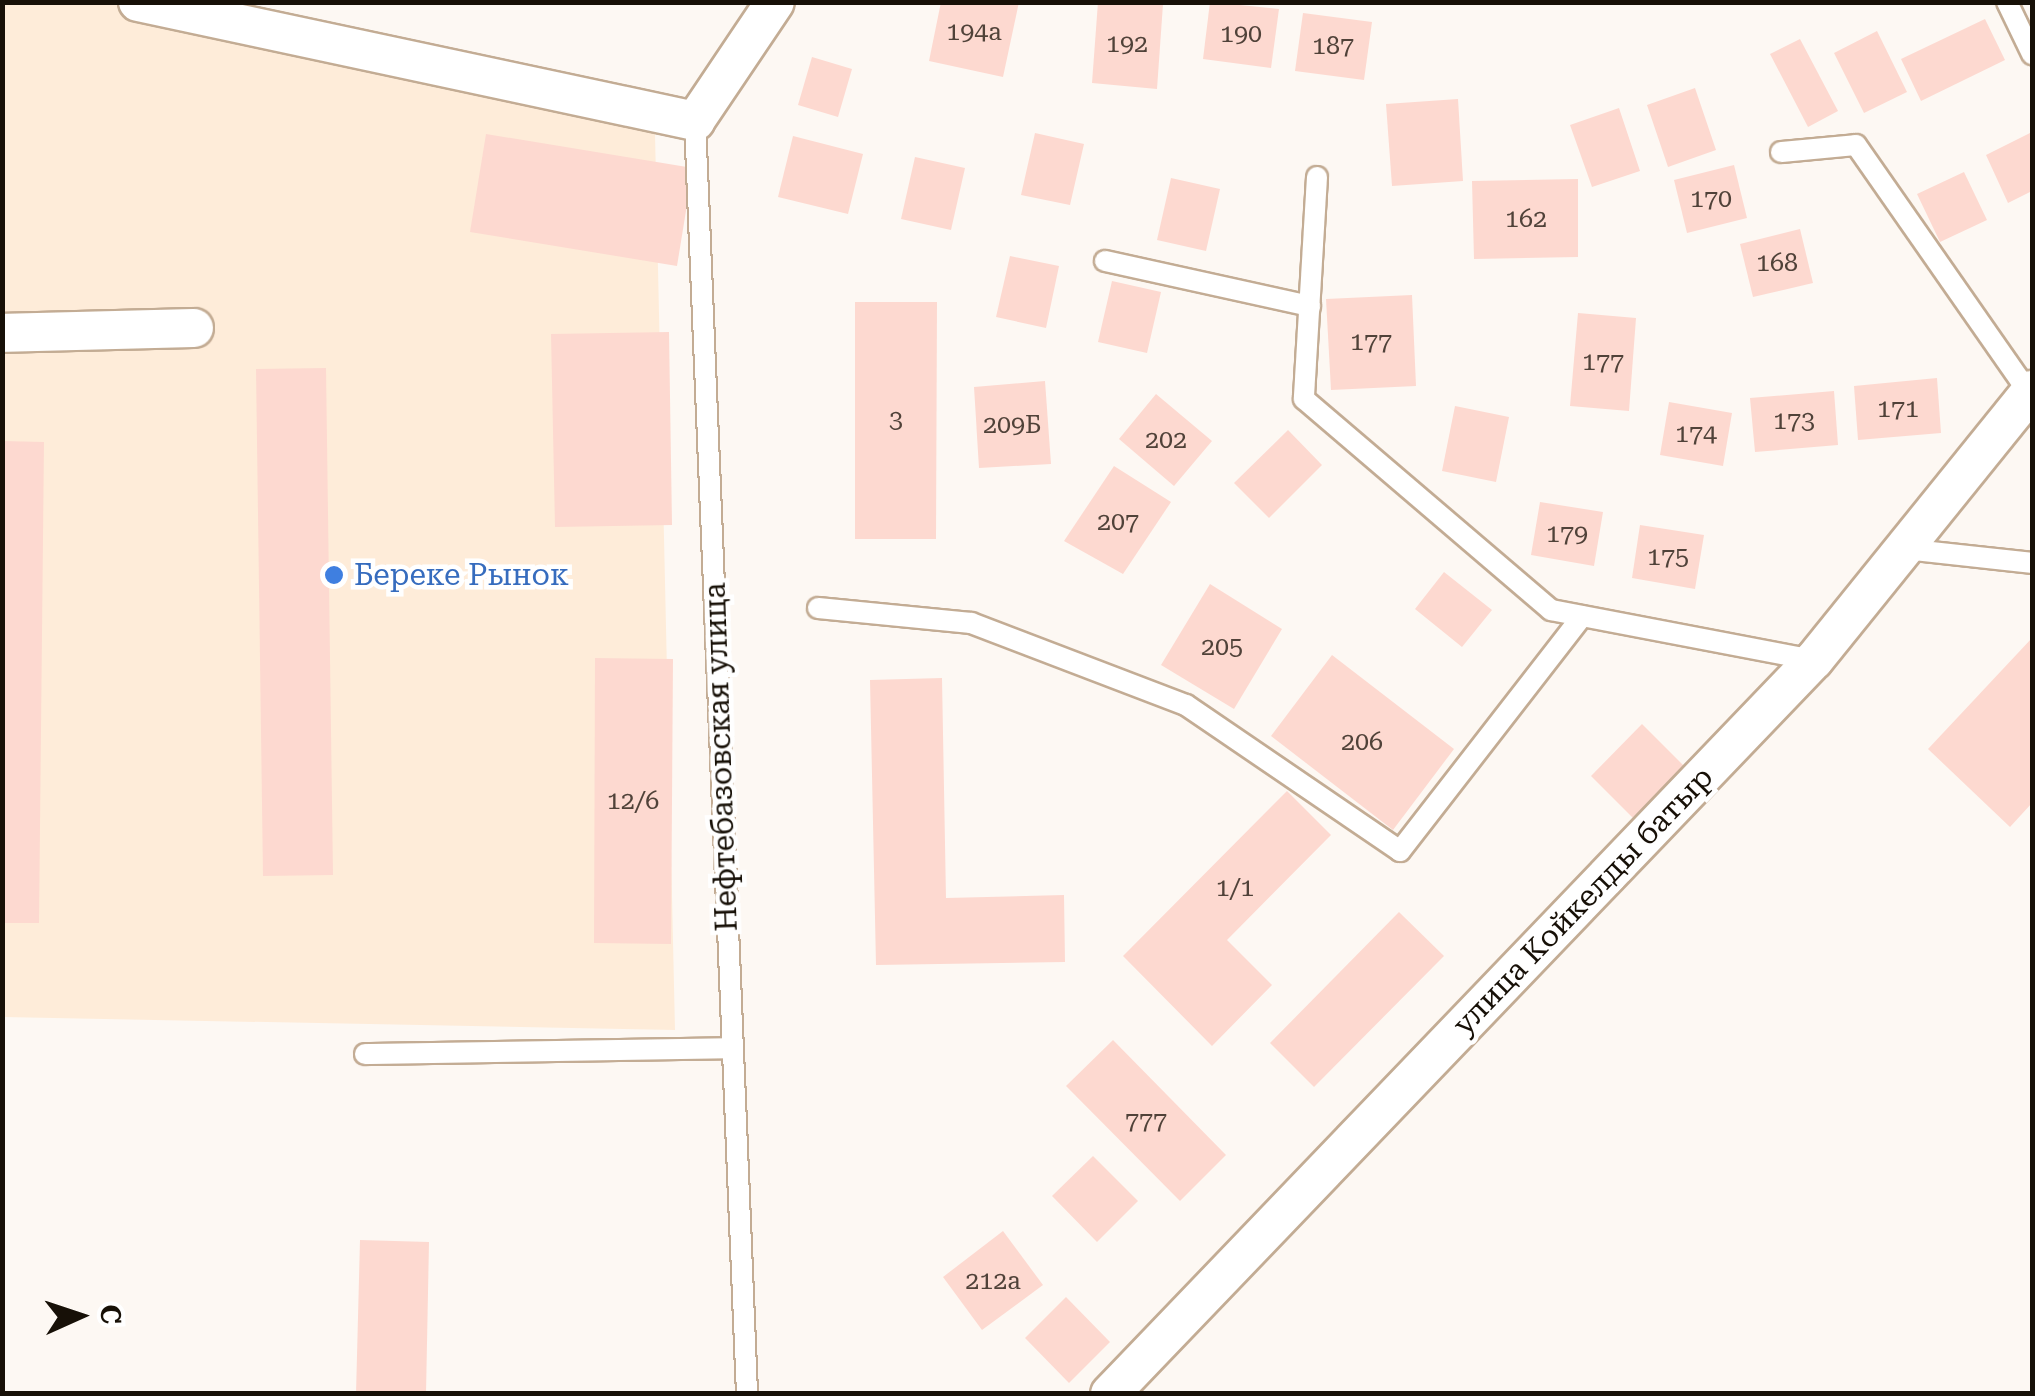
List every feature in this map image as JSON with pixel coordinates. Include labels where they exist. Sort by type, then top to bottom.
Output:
[{"type":"street","points":[[138,2],[695,122],[775,2]]},
{"type":"street","points":[[2,333],[194,328]]},
{"type":"street","name":"улица Койкелды батыр","points":[[1110,1394],[1814,660],[2031,391]]},
{"type":"lane","points":[[2007,2],[2032,54]]},
{"type":"lane","name":"Нефтебазовская улица","points":[[695,122],[747,1394]]},
{"type":"lane","points":[[1781,152],[1856,145],[2031,391]]},
{"type":"lane","points":[[1317,176],[1304,398],[1551,610],[1814,660]]},
{"type":"lane","points":[[1105,261],[1310,306]]},
{"type":"lane","points":[[1904,549],[2032,563]]},
{"type":"lane","points":[[818,608],[970,623],[1186,705],[1400,852],[1582,616]]},
{"type":"lane","points":[[365,1054],[733,1048]]},
{"type":"shaded area","name":"Береке Рынок","points":[[3,3],[111,3],[655,134],[675,1030],[3,1017]]},
{"type":"building","points":[[941,2],[1019,2],[1003,77],[929,61]]},
{"type":"building","points":[[1098,2],[1163,4],[1157,89],[1092,83]]},
{"type":"building","points":[[1210,2],[1279,9],[1271,68],[1203,59]]},
{"type":"building","points":[[1303,13],[1372,22],[1364,80],[1295,71]]},
{"type":"building","points":[[1985,19],[2005,60],[1921,101],[1901,59]]},
{"type":"building","points":[[1877,31],[1907,92],[1864,113],[1834,53]]},
{"type":"building","points":[[1800,39],[1838,111],[1808,127],[1770,54]]},
{"type":"building","points":[[812,57],[852,69],[838,117],[798,105]]},
{"type":"building","points":[[1695,88],[1716,150],[1668,167],[1647,105]]},
{"type":"building","points":[[1458,99],[1463,181],[1392,186],[1386,104]]},
{"type":"building","points":[[1619,108],[1640,171],[1592,187],[1570,125]]},
{"type":"building","points":[[2032,132],[2032,191],[2008,203],[1986,155]]},
{"type":"building","points":[[1035,133],[1084,144],[1070,205],[1021,195]]},
{"type":"building","points":[[486,134],[693,168],[677,266],[470,232]]},
{"type":"building","points":[[793,136],[863,154],[848,214],[778,197]]},
{"type":"building","points":[[915,157],[965,168],[951,230],[901,219]]},
{"type":"building","points":[[1734,165],[1747,218],[1687,233],[1674,180]]},
{"type":"building","points":[[1964,172],[1987,220],[1940,242],[1917,194]]},
{"type":"building","points":[[1171,178],[1220,189],[1206,251],[1157,240]]},
{"type":"building","points":[[1578,179],[1578,257],[1474,259],[1472,181]]},
{"type":"building","points":[[1800,229],[1813,283],[1753,297],[1740,244]]},
{"type":"building","points":[[1010,256],[1059,266],[1046,328],[996,317]]},
{"type":"building","points":[[1112,281],[1161,292],[1147,353],[1098,342]]},
{"type":"building","points":[[1412,295],[1416,386],[1331,390],[1326,299]]},
{"type":"building","points":[[855,302],[937,302],[936,539],[855,539]]},
{"type":"building","points":[[1578,313],[1636,318],[1629,411],[1570,406]]},
{"type":"building","points":[[669,332],[672,525],[555,527],[551,334]]},
{"type":"building","points":[[326,368],[333,875],[263,876],[256,369]]},
{"type":"building","points":[[1937,378],[1941,433],[1858,440],[1854,386]]},
{"type":"building","points":[[1045,381],[1051,464],[979,468],[974,387]]},
{"type":"building","points":[[1834,391],[1838,445],[1755,452],[1750,398]]},
{"type":"building","points":[[1156,394],[1212,441],[1174,486],[1119,439]]},
{"type":"building","points":[[1669,402],[1732,413],[1723,466],[1660,455]]},
{"type":"building","points":[[1455,406],[1509,417],[1496,482],[1442,471]]},
{"type":"building","points":[[1288,430],[1322,465],[1269,518],[1234,483]]},
{"type":"building","points":[[2,441],[44,442],[39,923],[2,923]]},
{"type":"building","points":[[1114,466],[1171,502],[1123,574],[1064,541]]},
{"type":"building","points":[[1540,502],[1603,512],[1594,566],[1531,555]]},
{"type":"building","points":[[1640,525],[1704,535],[1695,589],[1632,578]]},
{"type":"building","points":[[1444,572],[1492,610],[1462,647],[1415,609]]},
{"type":"building","points":[[1210,584],[1282,629],[1234,709],[1161,665]]},
{"type":"building","points":[[2032,638],[2032,803],[2010,827],[1928,749]]},
{"type":"building","points":[[1332,655],[1454,749],[1393,830],[1271,736]]},
{"type":"building","points":[[595,658],[673,659],[671,944],[594,943]]},
{"type":"building","points":[[942,678],[946,898],[1064,895],[1065,962],[876,965],[870,680]]},
{"type":"building","points":[[1642,724],[1687,769],[1635,820],[1591,776]]},
{"type":"building","points":[[1287,791],[1331,835],[1227,940],[1272,985],[1212,1046],[1123,956]]},
{"type":"building","points":[[1399,912],[1444,956],[1314,1087],[1270,1043]]},
{"type":"building","points":[[1113,1040],[1226,1155],[1180,1201],[1066,1086]]},
{"type":"building","points":[[1093,1156],[1138,1201],[1097,1242],[1052,1196]]},
{"type":"building","points":[[1003,1231],[1043,1285],[982,1330],[943,1277]]},
{"type":"building","points":[[360,1240],[429,1242],[426,1394],[356,1394]]},
{"type":"building","points":[[1066,1297],[1110,1342],[1069,1383],[1025,1338]]},
{"type":"place","name":"Береке Рынок","points":[[334,575]]}]
